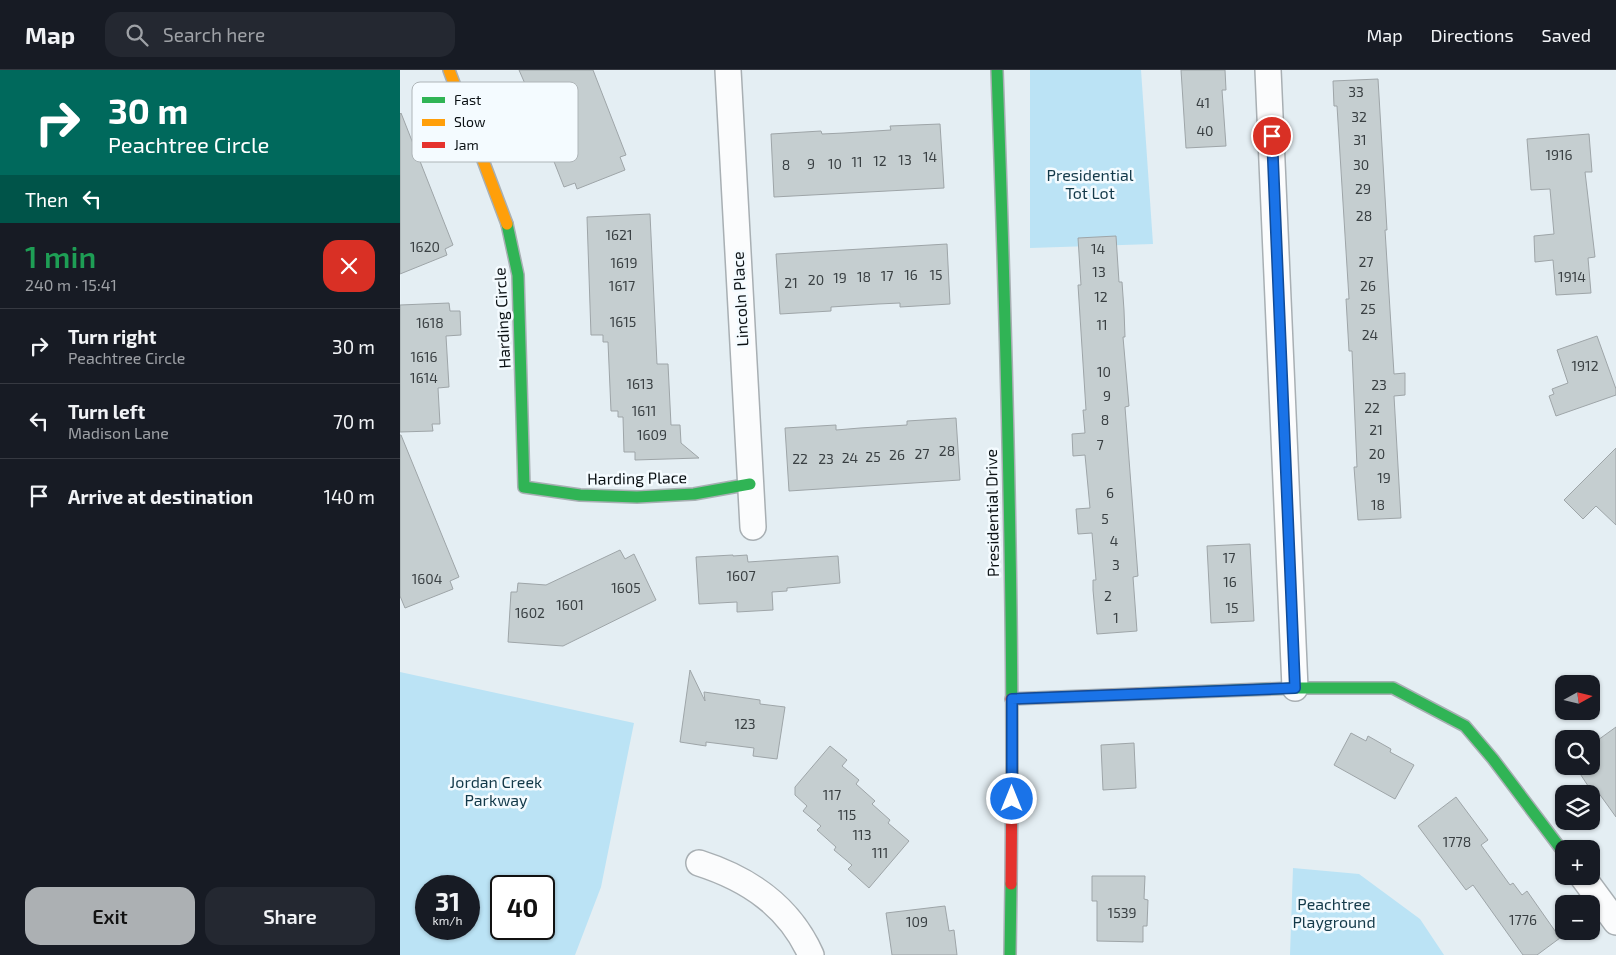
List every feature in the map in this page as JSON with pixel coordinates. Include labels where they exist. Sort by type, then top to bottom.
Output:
[{"type":"street","name":"Harding Circle","points":[[449,70],[454,82]]},
{"type":"street","name":"Lincoln Place","points":[[728,70],[753,527]]},
{"type":"street","name":"Presidential Drive","points":[[997,70],[1004,275],[1012,699],[1010,955]]},
{"type":"street","points":[[1268,70],[1295,688]]},
{"type":"street","name":"Harding Circle","points":[[484,162],[510,235],[518,275],[524,487]]},
{"type":"street","name":"Harding Place","points":[[524,487],[580,495],[637,497],[694,494],[750,484]]},
{"type":"street","points":[[1012,699],[1295,688],[1393,688],[1465,726],[1493,759],[1555,841]]},
{"type":"street","points":[[699,863],[746,882],[769,899],[789,919],[805,942],[810,955]]},
{"type":"street","points":[[1589,885],[1616,922]]},
{"type":"green space","name":"Presidential Tot Lot","points":[[1030,70],[1141,70],[1153,244],[1030,248]]},
{"type":"green space","name":"Jordan Creek Parkway","points":[[400,672],[634,723],[601,887],[575,955],[400,955]]},
{"type":"green space","name":"Peachtree Playground","points":[[1293,868],[1359,874],[1420,919],[1444,955],[1290,955]]},
{"type":"building","points":[[519,70],[593,70],[626,155],[620,157],[625,170],[577,189],[575,183],[564,187],[554,162],[578,162],[578,82],[524,82]]},
{"type":"building","points":[[1181,70],[1225,70],[1226,90],[1222,90],[1226,146],[1186,148]]},
{"type":"building","points":[[1378,79],[1394,374],[1405,373],[1405,395],[1394,396],[1401,518],[1358,520],[1354,467],[1357,467],[1352,351],[1349,351],[1346,299],[1349,299],[1337,106],[1334,106],[1333,81]]},
{"type":"building","points":[[400,114],[412,141],[412,162],[420,162],[453,245],[445,249],[447,255],[400,274],[400,223]]},
{"type":"building","points":[[940,124],[944,188],[774,197],[771,134],[821,131],[822,134],[844,133],[891,130],[890,126]]},
{"type":"building","points":[[1589,134],[1592,172],[1585,172],[1595,257],[1588,258],[1591,293],[1556,295],[1553,260],[1535,262],[1534,236],[1554,234],[1550,189],[1531,190],[1527,139]]},
{"type":"building","points":[[650,214],[657,364],[668,364],[671,425],[680,425],[681,443],[699,458],[635,460],[635,452],[624,452],[623,417],[618,417],[618,411],[611,411],[608,342],[603,342],[603,335],[591,335],[587,217]]},
{"type":"building","points":[[1116,236],[1119,282],[1122,282],[1124,310],[1125,337],[1123,337],[1129,406],[1125,407],[1138,576],[1133,577],[1137,631],[1097,634],[1093,590],[1093,580],[1096,580],[1092,533],[1078,534],[1076,509],[1090,508],[1085,455],[1073,456],[1072,434],[1085,433],[1083,410],[1086,410],[1078,285],[1081,285],[1078,238]]},
{"type":"building","points":[[947,244],[950,304],[900,307],[900,303],[878,304],[831,307],[831,311],[780,314],[776,254]]},
{"type":"building","points":[[449,303],[450,311],[460,311],[461,335],[446,336],[449,387],[438,388],[440,424],[432,424],[433,431],[400,432],[400,305]]},
{"type":"building","points":[[1597,336],[1616,389],[1616,395],[1556,416],[1549,396],[1554,394],[1552,389],[1568,383],[1557,350]]},
{"type":"building","points":[[956,418],[960,480],[789,491],[785,428],[836,425],[836,430],[907,425],[907,421]]},
{"type":"building","points":[[400,435],[459,577],[450,581],[453,589],[405,608],[400,596]]},
{"type":"building","points":[[1616,448],[1616,525],[1596,506],[1583,519],[1564,500]]},
{"type":"building","points":[[1250,544],[1254,621],[1211,623],[1207,546]]},
{"type":"building","points":[[620,550],[625,559],[634,554],[656,600],[563,646],[508,642],[511,592],[517,592],[518,583],[546,585]]},
{"type":"building","points":[[747,555],[748,562],[838,556],[840,583],[787,588],[787,591],[772,592],[773,610],[737,612],[737,602],[699,604],[696,557]]},
{"type":"building","points":[[690,670],[705,701],[704,692],[760,700],[760,704],[785,707],[777,759],[753,756],[754,748],[706,742],[706,746],[680,742]]},
{"type":"building","points":[[1616,727],[1616,817],[1600,795],[1600,785],[1587,785],[1581,775],[1600,775],[1600,739]]},
{"type":"building","points":[[1351,733],[1366,741],[1368,736],[1391,749],[1390,752],[1414,765],[1395,799],[1334,765]]},
{"type":"building","points":[[1134,743],[1136,788],[1103,790],[1101,745]]},
{"type":"building","points":[[830,746],[847,760],[842,766],[859,780],[856,784],[875,801],[872,804],[890,820],[888,823],[909,841],[869,888],[848,869],[852,865],[834,850],[836,847],[817,830],[821,826],[803,811],[807,806],[795,795],[795,787]]},
{"type":"building","points":[[1456,797],[1488,840],[1481,845],[1510,885],[1513,883],[1522,895],[1527,891],[1555,931],[1555,940],[1557,940],[1537,955],[1523,955],[1473,885],[1466,890],[1418,826]]},
{"type":"building","points":[[1092,876],[1145,876],[1144,899],[1148,900],[1147,926],[1143,926],[1143,942],[1097,941],[1097,901],[1092,901]]},
{"type":"building","points":[[945,906],[949,931],[954,930],[957,955],[892,955],[886,913]]},
{"type":"traffic: fast","points":[[997,70],[1008,420],[1012,770]]},
{"type":"traffic: fast","points":[[507,224],[518,275],[524,487],[580,495],[637,497],[694,494],[750,484]]},
{"type":"traffic: fast","points":[[1138,694],[1295,688],[1393,688],[1465,726],[1493,759],[1555,841]]},
{"type":"traffic: fast","points":[[1010,955],[1011,884]]},
{"type":"traffic: slow","points":[[449,70],[454,82]]},
{"type":"traffic: slow","points":[[484,162],[507,224]]},
{"type":"traffic: jam","points":[[1011,699],[1138,694]]},
{"type":"traffic: jam","points":[[1011,884],[1012,770]]},
{"type":"route","points":[[1012,799],[1012,699],[1295,688],[1272,136]]}]
